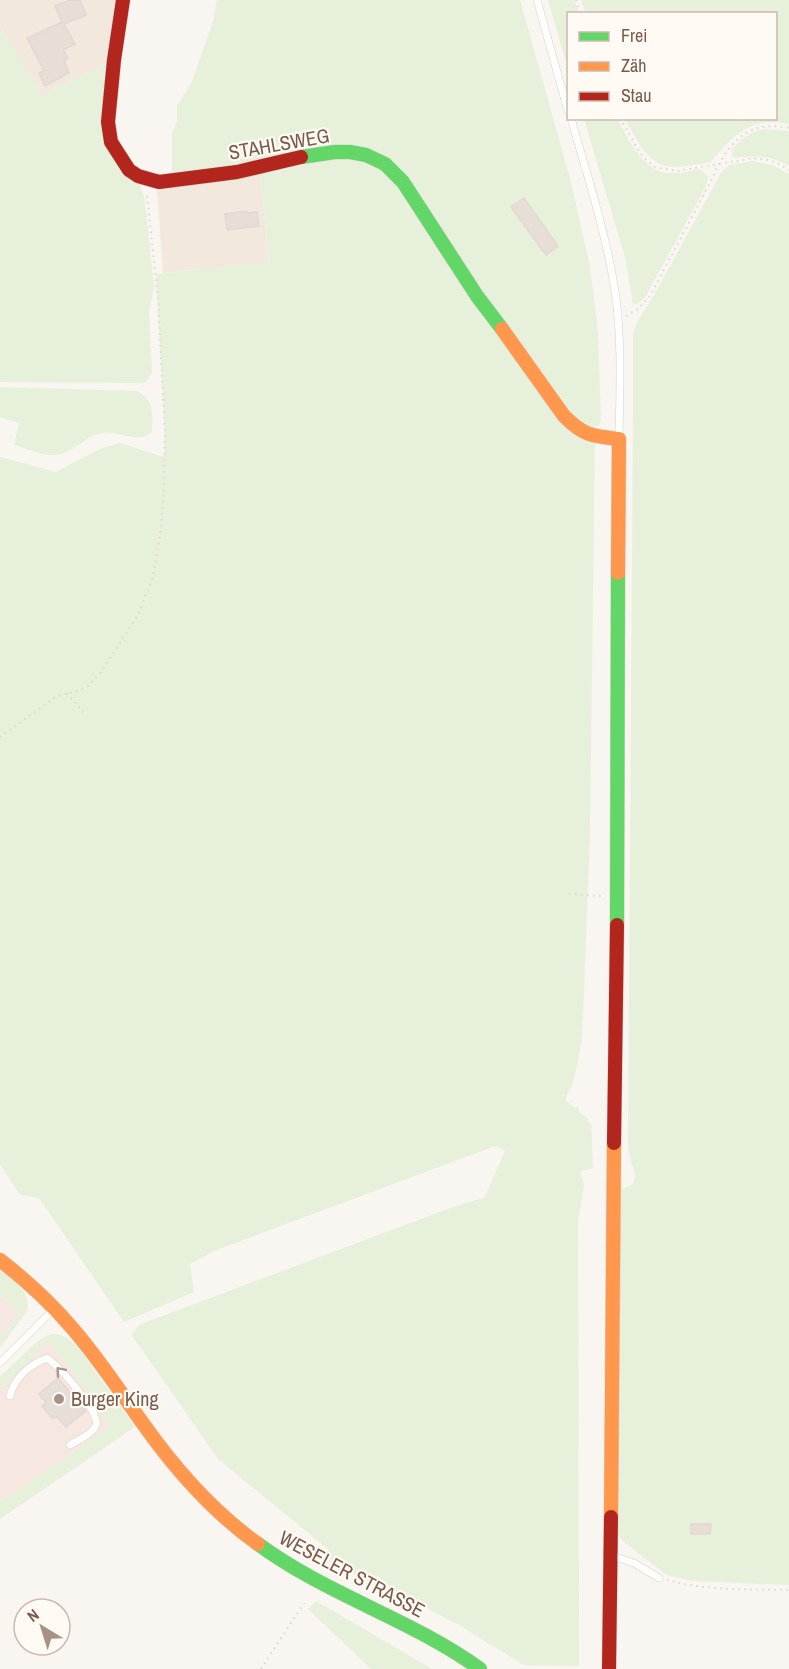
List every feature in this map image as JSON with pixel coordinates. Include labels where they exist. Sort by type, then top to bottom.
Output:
[{"type":"street","points":[[123,0],[108,122],[111,142],[123,163],[138,176],[149,180]]},
{"type":"street","name":"STAHLSWEG","points":[[149,180],[159,182],[227,173],[335,152],[366,155],[385,164],[403,182],[477,296],[564,416],[575,427],[590,436],[619,439]]},
{"type":"street","points":[[609,1669],[619,439]]},
{"type":"street","name":"WESELER STRASSE","points":[[0,1260],[55,1308],[96,1357],[161,1448],[206,1499],[232,1523],[284,1562],[318,1582],[435,1640],[480,1669]]},
{"type":"lane","points":[[537,0],[567,107]]},
{"type":"lane","points":[[572,120],[603,235],[615,290],[620,352],[619,439]]},
{"type":"lane","points":[[0,1363],[55,1308]]},
{"type":"lane","points":[[10,1396],[13,1384],[38,1361],[46,1358],[55,1364],[93,1410],[97,1420],[93,1431],[70,1445]]},
{"type":"lane","points":[[611,1556],[634,1563],[659,1578]]},
{"type":"path","points":[[621,120],[640,153],[655,167],[677,171],[754,158],[768,160],[789,170]]},
{"type":"path","points":[[629,315],[650,296],[718,164],[736,140],[747,131],[756,128],[773,125],[789,128]]},
{"type":"path","points":[[0,737],[57,696],[77,692],[88,686],[101,672],[138,615],[153,577],[161,528],[165,435],[159,299],[147,195],[149,180]]},
{"type":"path","points":[[67,693],[83,712]]},
{"type":"path","points":[[569,894],[617,896]]},
{"type":"path","points":[[659,1578],[683,1585],[789,1590]]},
{"type":"path","points":[[261,1669],[304,1603]]},
{"type":"shaded area","points":[[0,0],[119,0],[109,62],[43,95],[0,26]]},
{"type":"shaded area","points":[[260,172],[269,262],[163,273],[157,190]]},
{"type":"shaded area","points":[[0,1295],[20,1313],[0,1335]]},
{"type":"shaded area","points":[[47,1340],[111,1426],[0,1502],[0,1387],[5,1386]]},
{"type":"green space","points":[[217,0],[520,0],[570,178],[590,266],[598,332],[601,420],[599,426],[595,426],[590,836],[582,1040],[574,1080],[565,1100],[575,1108],[579,1108],[578,1111],[591,1123],[593,1168],[580,1171],[584,1185],[578,1223],[579,1666],[523,1665],[461,1626],[324,1560],[329,1550],[218,1459],[131,1334],[141,1324],[450,1208],[485,1197],[505,1151],[495,1146],[214,1251],[190,1264],[194,1292],[124,1322],[39,1198],[20,1195],[0,1164],[0,457],[56,472],[100,449],[120,443],[164,457],[165,435],[156,274],[269,261],[260,172],[366,150],[172,177],[172,134],[177,122],[177,105],[191,84],[213,21]]},
{"type":"green space","points":[[548,0],[574,0],[579,12],[567,12],[567,66]]},
{"type":"green space","points":[[581,0],[789,0],[789,124],[776,122],[753,125],[735,136],[711,162],[673,167],[656,162],[643,150],[626,120],[777,120],[777,12],[586,12]]},
{"type":"green space","points":[[0,26],[43,95],[109,62],[104,125],[139,181],[148,228],[154,287],[149,311],[152,373],[145,383],[0,382]]},
{"type":"green space","points":[[584,120],[618,120],[639,155],[658,171],[674,173],[700,169],[708,177],[706,186],[647,294],[635,304],[633,304],[625,257]]},
{"type":"green space","points":[[764,129],[789,131],[789,166],[762,157],[734,158],[731,151],[738,143],[750,134]]},
{"type":"green space","points":[[752,161],[772,165],[789,174],[789,1585],[693,1581],[667,1575],[626,1544],[618,1535],[620,1189],[628,1187],[635,1179],[628,1147],[633,335],[639,320],[721,173],[729,165]]},
{"type":"green space","points":[[0,387],[137,391],[147,398],[151,408],[152,432],[141,437],[102,433],[61,454],[40,453],[14,445],[19,423],[0,417]]},
{"type":"green space","points":[[0,1270],[20,1287],[28,1304],[27,1311],[0,1348],[0,1335],[20,1313],[0,1295]]},
{"type":"green space","points":[[51,1334],[68,1339],[80,1350],[135,1427],[0,1519],[0,1502],[110,1426],[67,1364],[47,1341],[5,1386],[0,1387],[0,1376],[39,1340]]},
{"type":"green space","points":[[316,1601],[432,1669],[371,1669],[308,1609]]},
{"type":"building","points":[[71,0],[80,0],[86,15],[64,24],[75,44],[63,50],[68,58],[64,60],[69,73],[45,86],[39,73],[44,71],[27,38],[62,22],[55,6]]},
{"type":"building","points":[[524,198],[558,246],[546,255],[511,207]]},
{"type":"building","points":[[247,211],[248,213],[257,212],[259,226],[227,230],[225,214]]},
{"type":"building","name":"Burger King","points":[[58,1378],[86,1411],[66,1427],[56,1416],[53,1419],[42,1406],[46,1403],[39,1394]]},
{"type":"building","points":[[691,1524],[711,1524],[710,1534],[691,1534]]},
{"type":"traffic: fast","points":[[301,157],[350,152],[366,155],[385,164],[403,182],[477,296],[502,329]]},
{"type":"traffic: fast","points":[[617,925],[618,573]]},
{"type":"traffic: fast","points":[[258,1544],[312,1578],[426,1636],[480,1669]]},
{"type":"traffic: slow","points":[[502,329],[571,423],[589,434],[619,439],[618,573]]},
{"type":"traffic: slow","points":[[611,1517],[614,1143]]},
{"type":"traffic: slow","points":[[0,1260],[56,1310],[73,1329],[182,1474],[241,1532],[258,1544]]},
{"type":"traffic: jam","points":[[123,0],[108,122],[111,142],[129,170],[138,176],[159,182],[237,172],[301,157]]},
{"type":"traffic: jam","points":[[614,1143],[617,925]]},
{"type":"traffic: jam","points":[[609,1669],[611,1517]]},
{"type":"place","name":"Burger King","points":[[59,1399]]}]
